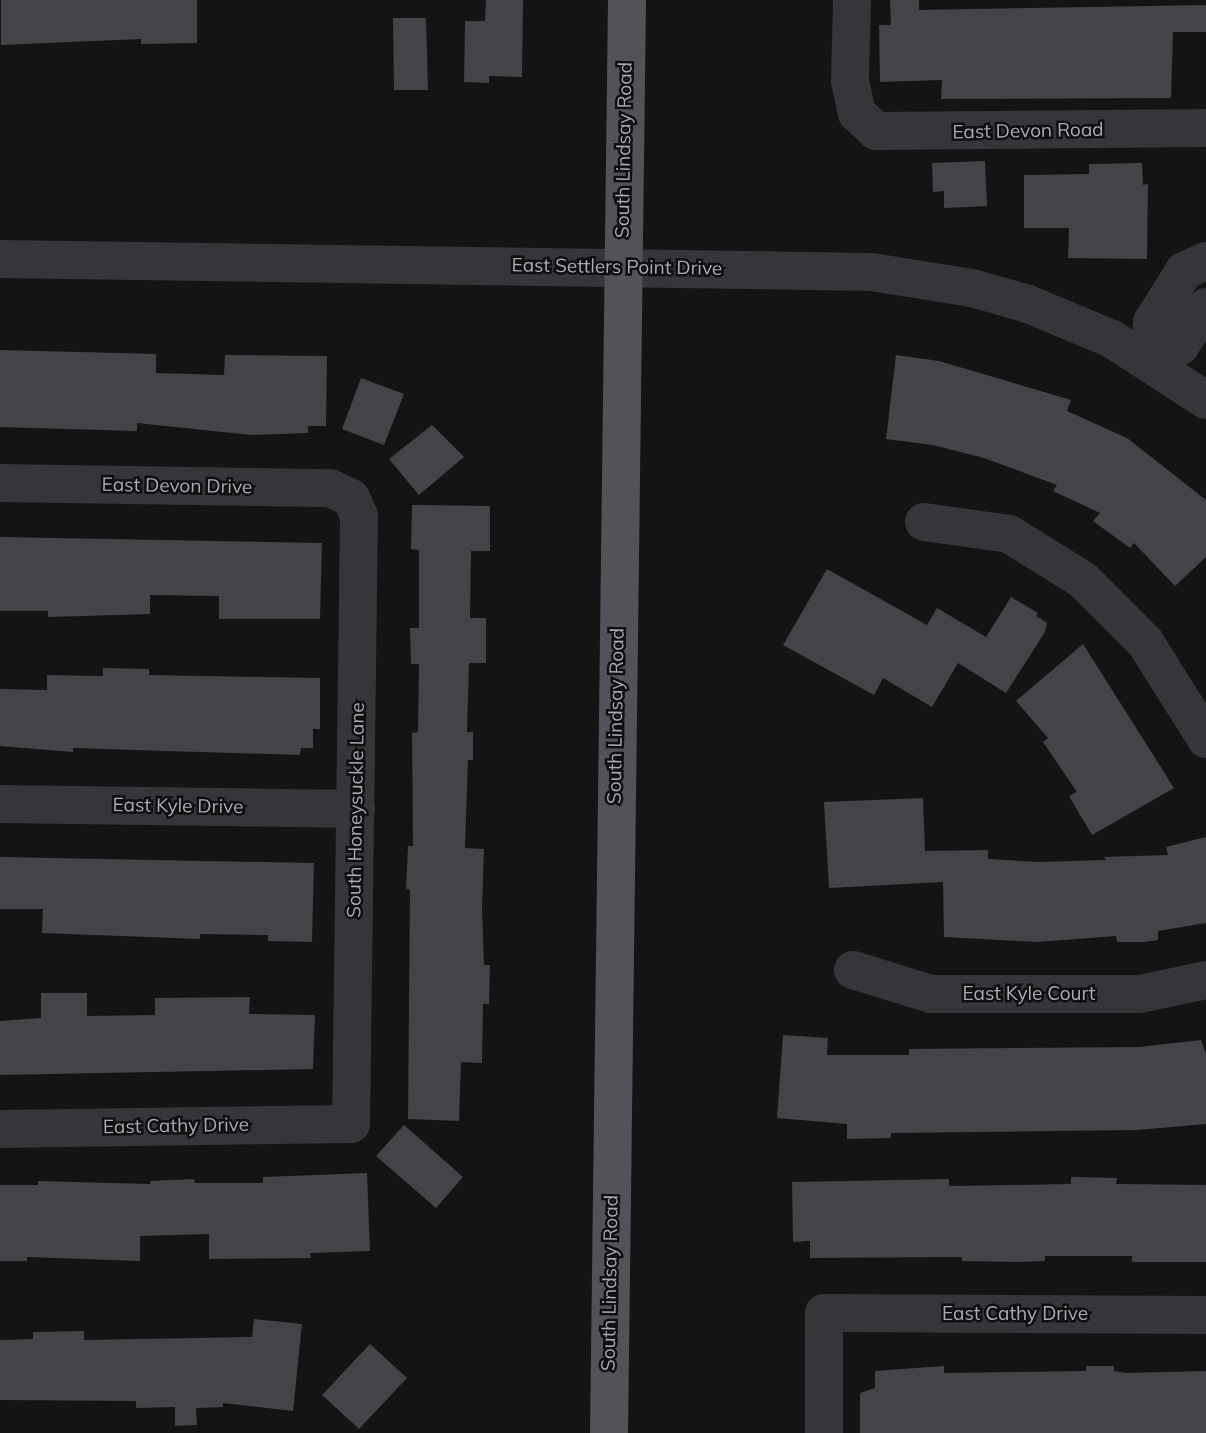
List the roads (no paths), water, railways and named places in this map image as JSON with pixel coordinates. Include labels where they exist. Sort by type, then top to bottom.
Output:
[{"type":"main road","name":"South Lindsay Road","points":[[609,1433],[627,0]]},
{"type":"street","name":"East Devon Road","points":[[852,0],[850,81],[857,113],[876,131],[903,134],[1206,128]]},
{"type":"street","name":"East Settlers Point Drive","points":[[0,259],[623,266],[872,272],[930,280],[1028,304],[1150,359],[1206,400]]},
{"type":"street","points":[[1206,261],[1184,271],[1152,321],[1150,359],[1180,346],[1206,307]]},
{"type":"street","name":"East Devon Drive","points":[[0,484],[330,488],[351,498]]},
{"type":"street","name":"South Honeysuckle Lane","points":[[351,498],[359,516],[351,1124]]},
{"type":"street","points":[[924,522],[1009,534],[1083,580],[1145,642],[1206,739]]},
{"type":"street","name":"East Kyle Drive","points":[[0,804],[356,809]]},
{"type":"street","name":"East Kyle Court","points":[[853,970],[931,994],[1140,993],[1206,980]]},
{"type":"street","name":"East Cathy Drive","points":[[0,1129],[351,1124]]},
{"type":"street","name":"East Cathy Drive","points":[[824,1433],[824,1312],[1206,1315]]}]
